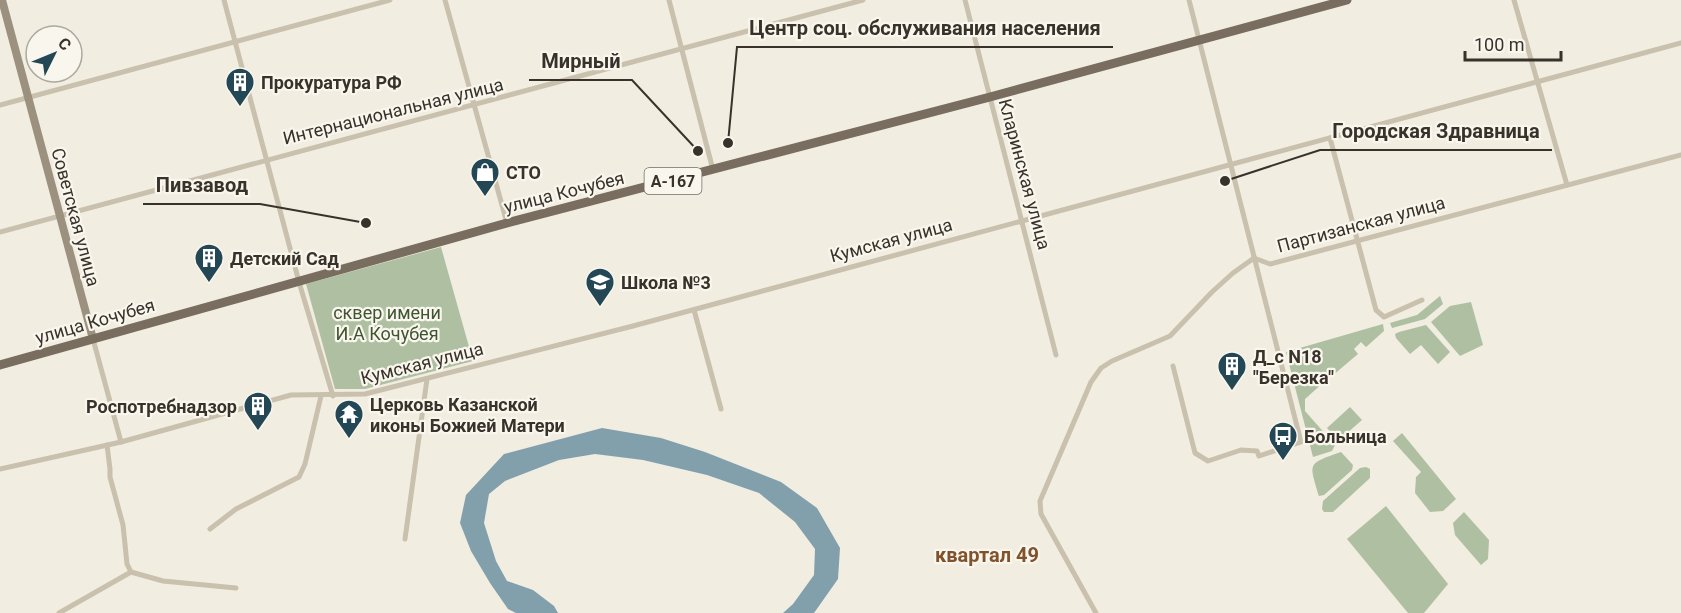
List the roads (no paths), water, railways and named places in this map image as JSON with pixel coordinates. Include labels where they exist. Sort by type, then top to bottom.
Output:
[{"type":"main road","name":"улица Кочубея","points":[[0,365],[507,223],[990,97],[1347,0]]},
{"type":"street","name":"Советская улица","points":[[2,0],[121,442]]},
{"type":"street","points":[[224,0],[299,282],[333,396]]},
{"type":"street","points":[[0,105],[390,0]]},
{"type":"street","points":[[445,0],[507,223]]},
{"type":"street","points":[[669,0],[714,170]]},
{"type":"street","name":"Интернациональная улица","points":[[0,232],[863,0]]},
{"type":"street","name":"Кларинская улица","points":[[965,0],[1056,355]]},
{"type":"street","points":[[1173,366],[1195,453],[1208,461],[1241,450],[1257,451],[1258,456],[1301,442],[1189,0]]},
{"type":"street","points":[[1514,0],[1567,185]]},
{"type":"street","name":"Кумская улица","points":[[0,469],[121,442],[291,395],[365,394],[427,379],[1681,43]]},
{"type":"street","points":[[1330,138],[1377,310],[1384,316],[1422,300]]},
{"type":"street","name":"Партизанская улица","points":[[1096,613],[1041,514],[1040,501],[1091,382],[1101,368],[1170,336],[1212,292],[1254,258],[1270,264],[1357,239],[1681,156]]},
{"type":"street","points":[[694,309],[722,409]]},
{"type":"street","points":[[405,539],[427,379]]},
{"type":"street","points":[[210,529],[236,509],[299,477],[305,464],[321,396]]},
{"type":"street","points":[[107,445],[110,477],[123,525],[127,564],[131,572]]},
{"type":"street","points":[[59,613],[131,572],[163,581],[236,588]]},
{"type":"water","points":[[602,428],[661,438],[705,452],[781,482],[817,508],[840,548],[838,579],[814,613],[783,613],[793,604],[814,575],[815,549],[795,522],[759,493],[707,475],[643,460],[595,454],[559,460],[505,481],[489,494],[484,523],[496,561],[507,581],[533,590],[554,606],[558,613],[516,613],[508,609],[471,551],[460,523],[466,495],[504,454]]},
{"type":"place","name":"Прокуратура РФ","points":[[240,108]]},
{"type":"place","name":"Центр соц. обслуживания населения","points":[[728,143]]},
{"type":"place","name":"Мирный","points":[[698,151]]},
{"type":"place","name":"Городская Здравница","points":[[1225,181]]},
{"type":"place","name":"СТО","points":[[485,198]]},
{"type":"place","name":"Пивзавод","points":[[366,223]]},
{"type":"place","name":"Детский Сад","points":[[209,284]]},
{"type":"place","name":"Школа №3","points":[[600,308]]},
{"type":"place","name":"Д_с N18 \"Березка\"","points":[[1232,392]]},
{"type":"place","name":"Роспотребнадзор","points":[[258,432]]},
{"type":"place","name":"Церковь Казанской иконы Божией Матери","points":[[349,440]]},
{"type":"place","name":"Больница","points":[[1283,462]]},
{"type":"district","name":"квартал 49","points":[[987,555]]},
{"type":"park label","name":"сквер имени И.А Кочубея","points":[[387,322]]}]
